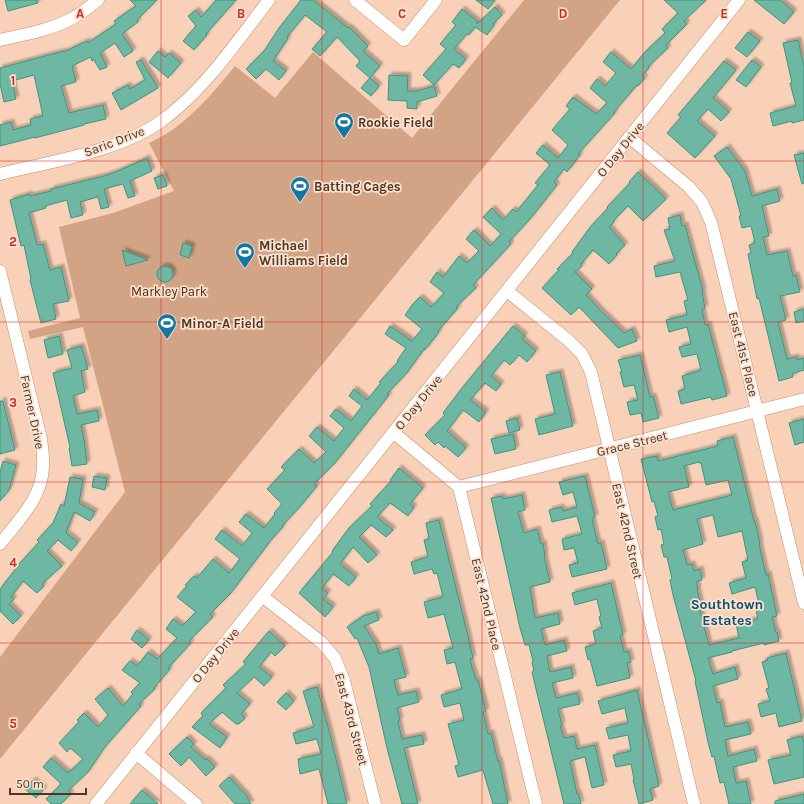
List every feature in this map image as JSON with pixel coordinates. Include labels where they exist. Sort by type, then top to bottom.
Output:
[{"type":"street","points":[[0,40],[44,30],[66,22],[83,12],[98,0]]},
{"type":"street","name":"Saric Drive","points":[[0,174],[99,150],[132,137],[159,123],[182,105],[204,83],[269,0]]},
{"type":"street","points":[[355,0],[404,40],[436,0]]},
{"type":"street","name":"O Day Drive","points":[[96,804],[739,0]]},
{"type":"street","name":"East 41st Place","points":[[629,138],[689,187],[702,202],[711,222],[804,603]]},
{"type":"street","name":"Farmer Drive","points":[[0,271],[41,439],[44,466],[41,484],[32,503],[0,544]]},
{"type":"street","name":"East 42nd Street","points":[[507,291],[568,340],[582,354],[591,372],[694,804]]},
{"type":"street","name":"Grace Street","points":[[459,487],[804,399]]},
{"type":"street","points":[[394,432],[459,487]]},
{"type":"street","name":"East 42nd Place","points":[[459,487],[536,804]]},
{"type":"street","name":"East 43rd Street","points":[[262,596],[321,642],[335,658],[344,681],[375,804]]},
{"type":"street","points":[[136,753],[196,804]]},
{"type":"green space","name":"Markley Park","points":[[524,0],[620,0],[0,759],[0,657],[125,492],[83,327],[30,339],[28,331],[80,318],[59,227],[113,213],[174,191],[149,143],[172,130],[192,114],[235,66],[275,98],[313,52],[412,138]]},
{"type":"building","points":[[5,0],[37,0],[38,3],[8,11]]},
{"type":"building","points":[[130,0],[157,0],[137,20],[138,22],[122,34],[133,51],[124,57],[115,43],[100,53],[107,67],[100,70],[94,60],[92,61],[91,57],[72,66],[76,82],[61,86],[69,113],[103,105],[106,119],[0,146],[0,125],[11,122],[13,130],[31,125],[30,119],[43,116],[34,75],[12,81],[16,99],[4,102],[0,84],[0,68],[64,52],[87,41],[88,43],[116,24],[114,21],[136,6]]},
{"type":"building","points":[[216,0],[236,0],[194,50],[183,41],[196,26],[188,16],[196,10],[201,17]]},
{"type":"building","points":[[301,0],[313,0],[348,28],[349,27],[368,46],[363,51],[380,66],[370,78],[356,66],[360,61],[337,37],[320,56],[312,49],[327,32],[305,15],[287,37],[288,38],[273,61],[286,71],[279,80],[266,69],[256,79],[246,69],[264,51],[279,28]]},
{"type":"building","points":[[476,0],[495,0],[488,9]]},
{"type":"building","points":[[664,0],[706,0],[684,21],[687,24],[666,45],[668,48],[648,67],[649,68],[642,76],[645,78],[638,86],[637,85],[614,112],[615,113],[578,154],[580,155],[567,172],[564,169],[554,182],[557,185],[530,219],[509,242],[511,244],[473,285],[476,288],[456,307],[458,308],[438,331],[439,332],[425,350],[424,349],[406,374],[387,394],[389,395],[334,464],[314,484],[317,486],[282,526],[283,527],[271,540],[230,594],[210,614],[213,617],[189,641],[191,643],[168,668],[170,669],[154,688],[155,689],[139,704],[141,706],[104,748],[88,772],[68,791],[71,794],[61,804],[51,804],[46,799],[61,784],[43,767],[51,758],[68,773],[83,759],[70,748],[67,752],[59,743],[79,722],[77,720],[84,713],[98,727],[108,715],[95,699],[108,688],[123,706],[133,694],[131,692],[140,683],[122,670],[130,661],[137,666],[148,652],[157,659],[177,638],[166,629],[173,619],[182,626],[196,612],[177,597],[187,586],[185,585],[194,576],[197,578],[213,559],[229,573],[240,559],[215,539],[222,530],[242,546],[252,533],[239,522],[246,514],[264,528],[282,504],[267,489],[285,470],[281,467],[299,449],[314,463],[326,452],[309,436],[317,427],[334,441],[344,428],[330,416],[336,409],[351,421],[362,406],[349,396],[354,389],[367,400],[381,383],[379,382],[398,362],[397,361],[406,348],[385,334],[390,326],[412,341],[422,329],[405,315],[413,304],[420,297],[431,307],[444,293],[430,282],[437,272],[443,277],[459,256],[467,263],[479,251],[466,239],[474,230],[490,246],[501,234],[483,217],[492,208],[503,220],[513,209],[516,212],[538,185],[535,183],[550,165],[536,153],[543,145],[558,158],[568,145],[552,130],[570,109],[566,106],[573,97],[596,114],[607,103],[590,88],[597,79],[605,86],[616,73],[603,62],[611,52],[631,69],[645,52],[665,33],[662,29],[678,13]]},
{"type":"building","points":[[754,0],[780,0],[794,12],[784,24]]},
{"type":"building","points":[[495,7],[502,15],[493,24],[494,25],[487,35],[475,27],[454,49],[466,59],[459,68],[453,64],[434,85],[423,75],[446,49],[440,44],[456,25],[452,22],[462,9],[478,22],[477,24]]},
{"type":"building","points":[[748,32],[760,41],[747,57],[735,48]]},
{"type":"building","points":[[798,40],[804,66],[804,120],[792,123],[792,121],[773,126],[770,113],[796,106],[790,83],[792,83],[783,43]]},
{"type":"building","points":[[158,51],[165,57],[169,53],[181,63],[168,78],[149,62]]},
{"type":"building","points":[[141,60],[158,88],[121,110],[112,93],[128,85],[130,89],[145,80],[136,62]]},
{"type":"building","points":[[752,60],[761,67],[746,87],[736,80]]},
{"type":"building","points":[[724,61],[736,70],[713,98],[729,112],[721,121],[708,109],[697,121],[715,136],[695,158],[667,133],[681,117],[678,115]]},
{"type":"building","points":[[389,75],[408,76],[407,91],[417,91],[434,86],[437,96],[417,102],[417,109],[407,108],[407,101],[388,100]]},
{"type":"building","points":[[370,78],[379,86],[371,96],[361,88]]},
{"type":"building","points":[[727,147],[745,171],[752,196],[777,189],[780,201],[762,206],[769,236],[763,237],[767,255],[787,251],[793,276],[796,275],[800,292],[780,296],[786,320],[778,322],[787,359],[796,357],[797,360],[804,358],[804,370],[792,374],[793,377],[779,381],[759,298],[757,299],[748,254],[751,253],[749,245],[755,243],[751,226],[742,228],[739,216],[741,216],[731,179],[714,156]]},
{"type":"building","points":[[804,153],[804,183],[802,184],[794,155]]},
{"type":"building","points":[[147,158],[152,171],[130,181],[135,196],[128,198],[123,184],[104,189],[109,207],[101,209],[98,197],[80,202],[83,215],[71,218],[67,200],[45,206],[46,208],[29,213],[37,245],[43,244],[50,270],[61,267],[69,301],[53,304],[56,319],[41,323],[30,280],[24,245],[21,246],[10,200],[29,194],[30,196],[51,191],[51,189],[104,176]]},
{"type":"building","points":[[638,172],[666,199],[643,221],[628,206],[609,227],[625,245],[616,254],[617,255],[609,264],[593,250],[581,264],[582,266],[575,272],[592,289],[586,295],[602,312],[624,333],[632,329],[637,341],[618,348],[579,307],[571,315],[542,288],[559,270],[557,269],[573,253],[572,252],[591,226]]},
{"type":"building","points":[[163,175],[167,186],[158,189],[154,178]]},
{"type":"building","points":[[680,215],[682,226],[685,225],[703,291],[705,308],[702,309],[705,325],[708,324],[727,396],[712,400],[711,397],[681,404],[678,391],[685,389],[682,376],[701,370],[697,354],[682,357],[679,347],[691,344],[687,327],[669,332],[666,320],[687,315],[684,301],[688,300],[680,272],[656,277],[654,266],[675,261],[664,230],[670,229],[668,218]]},
{"type":"building","points":[[183,243],[192,246],[189,258],[180,255]]},
{"type":"building","points":[[122,250],[148,260],[126,266]]},
{"type":"building","points":[[165,266],[172,271],[173,274],[168,281],[165,282],[158,277],[157,274],[162,267]]},
{"type":"building","points":[[804,309],[804,321],[796,323],[794,312]]},
{"type":"building","points":[[513,326],[525,336],[522,339],[536,351],[527,362],[519,355],[510,365],[504,360],[491,376],[501,384],[496,391],[485,383],[470,400],[486,412],[479,422],[463,410],[447,431],[466,448],[458,457],[438,442],[435,445],[425,435],[445,415],[443,413],[462,388]]},
{"type":"building","points":[[59,336],[63,354],[48,358],[44,340]]},
{"type":"building","points":[[81,346],[88,369],[81,371],[85,392],[73,396],[77,414],[97,410],[99,421],[81,425],[87,464],[72,466],[70,447],[53,373],[72,368],[67,350]]},
{"type":"building","points":[[640,355],[650,397],[653,396],[659,418],[643,422],[641,413],[630,415],[627,402],[638,400],[634,385],[624,387],[620,372],[622,372],[618,360]]},
{"type":"building","points":[[560,372],[573,426],[539,435],[535,419],[555,414],[546,375]]},
{"type":"building","points":[[0,401],[3,401],[15,450],[0,454]]},
{"type":"building","points":[[517,418],[520,430],[509,433],[506,421]]},
{"type":"building","points":[[804,419],[804,442],[795,445],[789,423]]},
{"type":"building","points":[[513,434],[516,449],[495,454],[491,439]]},
{"type":"building","points":[[733,437],[755,521],[766,575],[768,574],[777,616],[772,617],[779,641],[764,645],[764,643],[708,658],[713,674],[735,667],[738,679],[713,686],[717,703],[720,702],[725,727],[748,722],[751,734],[725,740],[728,756],[754,749],[757,761],[733,767],[736,783],[746,781],[751,804],[729,804],[724,782],[720,783],[714,756],[712,757],[708,742],[696,681],[673,595],[670,580],[672,579],[667,557],[664,557],[661,545],[664,544],[661,529],[658,530],[655,517],[658,516],[654,501],[652,502],[641,459],[657,456],[658,461],[718,446],[717,441]],"holes":[[[699,462],[701,463],[706,485],[728,480],[732,495],[673,510],[668,492],[689,487],[684,466]],[[713,515],[718,537],[742,531],[748,560],[742,562],[746,578],[729,583],[732,594],[755,587],[759,604],[755,605],[758,619],[736,624],[739,638],[709,645],[700,611],[702,610],[696,582],[702,580],[700,569],[694,571],[692,564],[687,565],[683,550],[703,544],[697,519]]]},
{"type":"building","points":[[3,461],[16,465],[9,490],[0,501],[0,472]]},
{"type":"building","points":[[399,468],[423,488],[410,504],[414,507],[408,516],[390,503],[377,517],[393,530],[386,537],[371,525],[359,537],[377,555],[368,563],[353,547],[340,564],[356,577],[349,586],[333,574],[322,588],[328,593],[323,599],[333,607],[325,617],[299,593],[333,552],[332,551],[349,528],[372,506],[370,504],[391,481],[390,480]]},
{"type":"building","points":[[94,476],[107,478],[105,490],[92,487]]},
{"type":"building","points":[[585,476],[595,517],[592,518],[594,528],[598,544],[601,543],[607,569],[572,577],[569,565],[578,563],[574,548],[564,550],[562,539],[582,534],[577,516],[552,522],[549,510],[561,507],[563,511],[577,507],[573,492],[563,495],[559,482]]},
{"type":"building","points":[[70,477],[83,479],[79,503],[95,512],[90,521],[74,512],[66,533],[78,542],[71,551],[58,540],[47,551],[62,566],[42,584],[44,586],[37,593],[23,581],[11,597],[14,599],[9,604],[21,616],[13,624],[0,611],[0,589],[20,563],[39,542],[37,540],[53,523],[61,504],[64,506]]},
{"type":"building","points":[[522,495],[525,510],[518,512],[524,533],[537,529],[541,544],[543,543],[544,556],[550,582],[530,587],[535,618],[558,613],[560,624],[541,629],[545,645],[564,640],[567,651],[547,656],[550,672],[571,667],[573,678],[552,683],[556,698],[577,693],[580,704],[558,709],[562,725],[560,726],[564,738],[574,736],[577,749],[595,745],[604,785],[592,788],[585,757],[570,761],[577,794],[578,793],[581,804],[564,804],[532,672],[534,671],[533,661],[529,645],[525,645],[520,628],[491,498],[502,496],[503,499]]},
{"type":"building","points":[[439,520],[473,658],[470,659],[476,680],[478,680],[486,711],[483,712],[488,734],[491,733],[498,761],[499,760],[508,804],[493,804],[483,770],[458,777],[455,766],[459,765],[448,724],[464,720],[460,703],[444,707],[441,695],[462,689],[455,662],[447,664],[444,650],[453,648],[444,614],[428,618],[424,602],[443,597],[437,573],[434,574],[432,569],[414,574],[411,562],[428,557],[424,540],[429,539],[426,523]]},
{"type":"building","points":[[611,583],[623,635],[620,636],[624,652],[628,651],[631,662],[627,663],[630,678],[597,686],[590,659],[588,660],[585,647],[596,644],[593,631],[602,628],[597,599],[575,605],[572,593]]},
{"type":"building","points":[[376,612],[379,620],[364,626],[376,644],[379,654],[398,648],[406,677],[394,680],[398,695],[416,691],[419,702],[397,708],[402,739],[422,735],[424,744],[404,748],[418,804],[402,804],[387,748],[369,667],[357,638],[355,639],[347,627],[363,616]]},
{"type":"building","points":[[137,630],[149,640],[142,648],[131,639]]},
{"type":"building","points":[[269,631],[285,646],[275,656],[271,652],[259,667],[272,677],[264,686],[254,677],[237,693],[250,704],[241,714],[245,718],[239,724],[236,724],[222,712],[209,724],[227,737],[220,748],[192,727],[203,716],[201,713],[226,688],[223,685],[246,664],[243,662]]},
{"type":"building","points":[[786,653],[802,721],[779,727],[776,713],[761,717],[758,704],[770,701],[766,689],[769,688],[762,662],[768,660],[767,658]]},
{"type":"building","points":[[317,687],[347,804],[328,804],[319,769],[300,774],[298,759],[321,754],[317,739],[296,744],[293,733],[314,727],[303,691]]},
{"type":"building","points":[[637,690],[659,786],[650,789],[653,800],[639,804],[631,764],[616,767],[613,755],[631,751],[628,735],[609,739],[606,728],[628,723],[625,708],[602,714],[598,701]]},
{"type":"building","points":[[286,693],[294,701],[286,710],[277,702]]},
{"type":"building","points":[[802,736],[804,743],[804,777],[774,784],[768,760],[791,755],[787,740]]},
{"type":"building","points":[[187,737],[194,744],[191,747],[215,767],[206,776],[189,757],[181,766],[169,754]]},
{"type":"building","points":[[229,777],[246,795],[251,804],[235,804],[219,786]]},
{"type":"building","points":[[33,780],[44,789],[36,798],[25,789]]},
{"type":"building","points":[[142,790],[158,804],[130,804]]},
{"type":"building","points":[[804,794],[804,804],[775,804],[775,801]]},
{"type":"place","name":"Rookie Field","points":[[344,139]]},
{"type":"place","name":"Batting Cages","points":[[300,203]]},
{"type":"place","name":"Michael Williams Field","points":[[245,269]]},
{"type":"place","name":"Minor-A Field","points":[[167,340]]},
{"type":"district","name":"Southtown Estates","points":[[727,612]]}]
